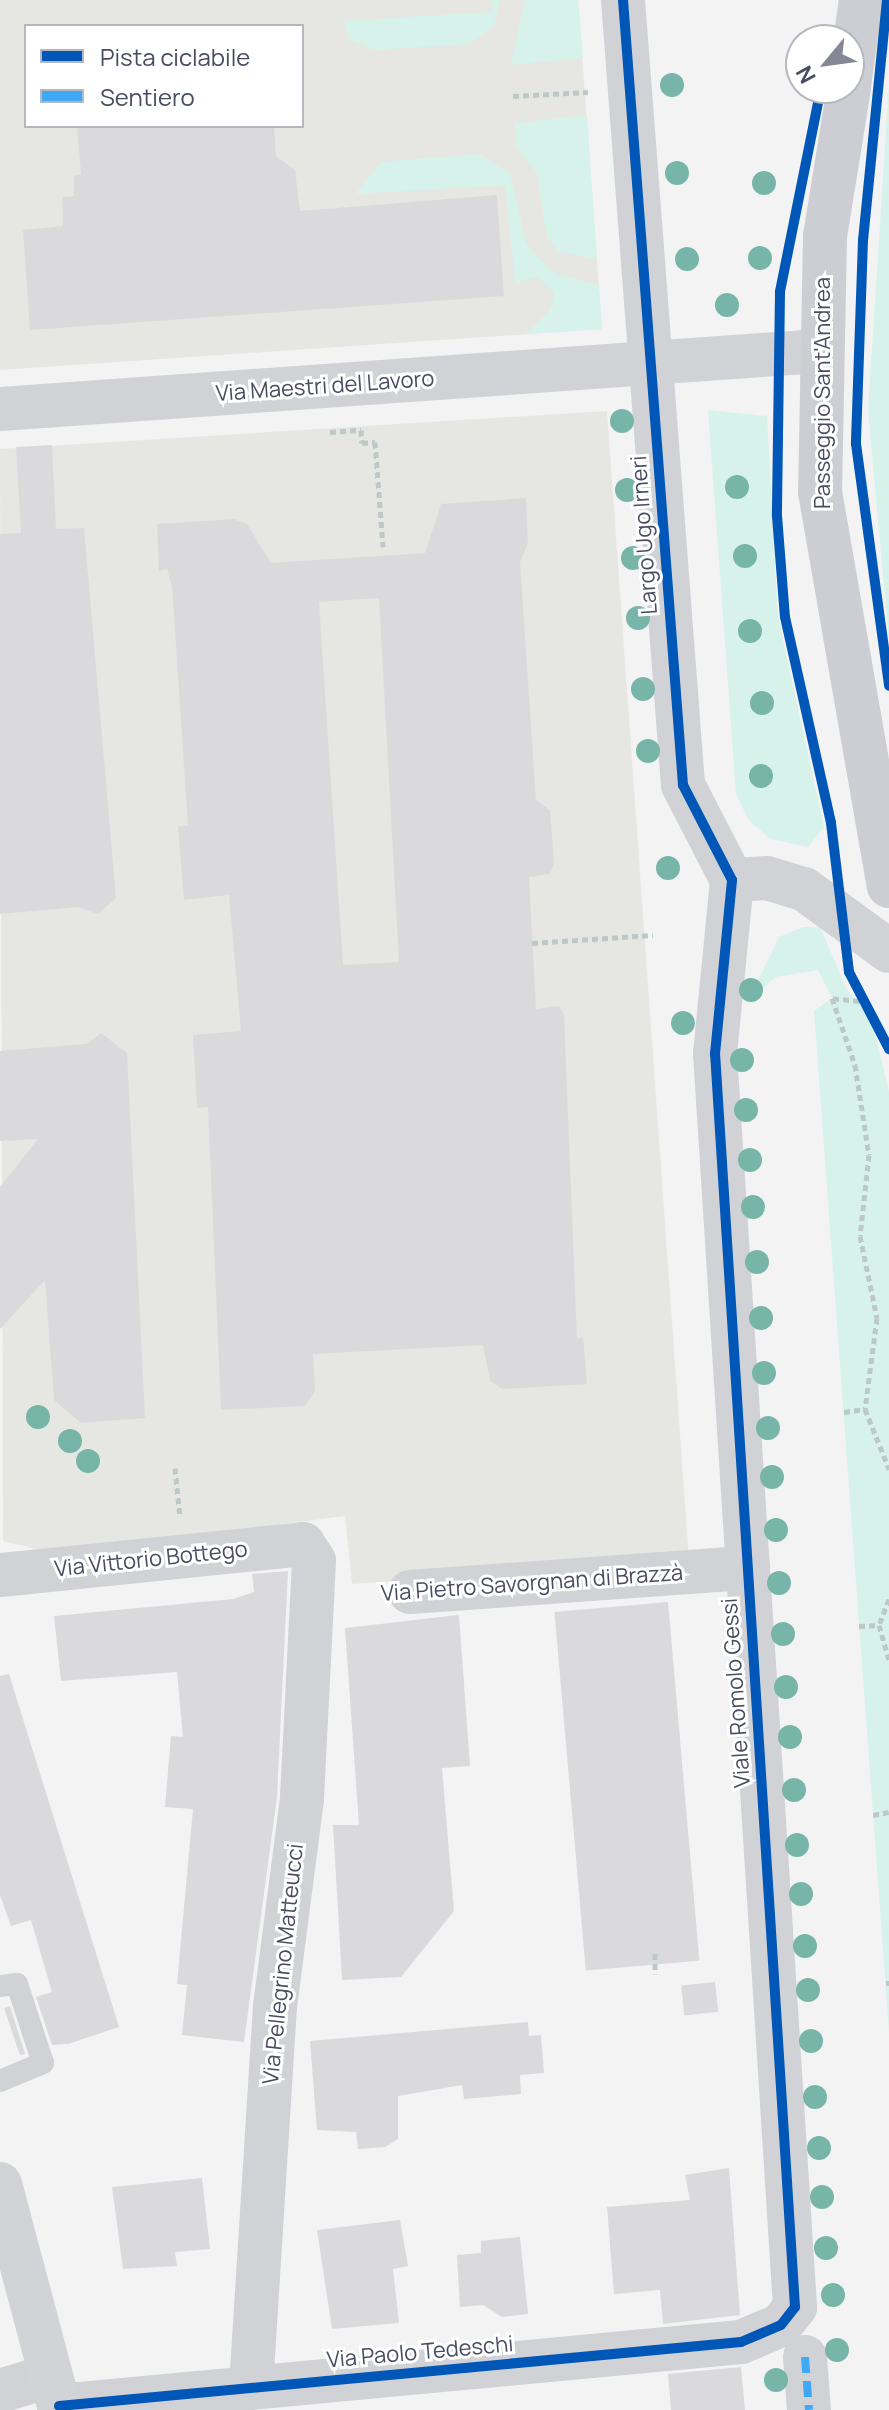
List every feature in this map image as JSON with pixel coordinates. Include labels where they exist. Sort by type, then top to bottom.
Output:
[{"type":"main road","name":"Passeggio Sant'Andrea","points":[[858,24],[861,0]]},
{"type":"main road","name":"Passeggio Sant'Andrea","points":[[846,104],[825,236],[820,351],[820,492],[833,597],[889,886]]},
{"type":"main road","points":[[0,2184],[56,2398]]},
{"type":"street","name":"Largo Ugo Irneri","points":[[623,0],[683,785],[732,880]]},
{"type":"street","points":[[651,362],[820,351]]},
{"type":"street","name":"Via Maestri del Lavoro","points":[[0,409],[651,362]]},
{"type":"street","points":[[732,880],[767,878],[804,889],[889,951]]},
{"type":"street","name":"Viale Romolo Gessi","points":[[732,880],[715,1054],[798,2285],[793,2341],[809,2410]]},
{"type":"street","name":"Via Vittorio Bottego","points":[[0,1575],[303,1544]]},
{"type":"street","name":"Via Pellegrino Matteucci","points":[[251,2388],[275,2006],[302,1799],[315,1597],[314,1561],[303,1544]]},
{"type":"street","name":"Via Pietro Savorgnan di Brazzà","points":[[410,1592],[748,1568]]},
{"type":"street","name":"Via Paolo Tedeschi","points":[[0,2391],[56,2398],[251,2388],[741,2342],[793,2341]]},
{"type":"lane","points":[[0,1986],[17,1984],[43,2063],[0,2081]]},
{"type":"path","points":[[513,96],[594,92]]},
{"type":"path","points":[[330,432],[361,430],[362,443],[375,442],[383,547]]},
{"type":"path","points":[[532,943],[653,935]]},
{"type":"path","points":[[856,982],[874,1014]]},
{"type":"path","points":[[869,1002],[832,998],[855,1065],[869,1155],[860,1236],[877,1318],[865,1409],[889,1469]]},
{"type":"path","points":[[844,1412],[865,1409]]},
{"type":"path","points":[[175,1468],[184,1554]]},
{"type":"path","points":[[889,1599],[879,1625],[889,1660]]},
{"type":"path","points":[[859,1626],[879,1625]]},
{"type":"path","points":[[873,1815],[889,1812]]},
{"type":"path","points":[[655,1953],[655,1974]]},
{"type":"shaded area","points":[[0,0],[578,0],[602,329],[0,370]]},
{"type":"shaded area","points":[[607,411],[689,1560],[352,1584],[345,1516],[53,1553],[3,1541],[0,449]]},
{"type":"green space","points":[[492,0],[500,0],[494,26],[469,44],[375,50],[349,39],[343,21],[492,12]]},
{"type":"green space","points":[[525,0],[578,0],[583,58],[511,65]]},
{"type":"green space","points":[[889,85],[889,640],[868,410]]},
{"type":"green space","points":[[587,115],[597,259],[559,252],[547,237],[537,173],[516,147],[515,123]]},
{"type":"green space","points":[[480,154],[510,174],[526,243],[539,259],[556,274],[599,285],[602,329],[526,334],[551,309],[554,293],[538,277],[515,283],[505,185],[355,194],[382,162]]},
{"type":"green space","points":[[708,410],[767,416],[778,617],[824,827],[808,847],[770,839],[748,819],[736,794]]},
{"type":"green space","points":[[803,927],[820,927],[847,990],[871,1017],[889,1092],[889,2031],[814,1011],[832,998],[818,970],[775,977],[747,1004],[779,937]]},
{"type":"building","points":[[77,128],[274,128],[276,156],[295,170],[300,211],[497,195],[504,296],[30,330],[23,230],[63,226],[62,197],[74,196],[74,176],[81,174]]},
{"type":"building","points":[[52,445],[56,529],[84,528],[116,898],[98,914],[78,907],[0,914],[0,534],[21,533],[16,447]]},
{"type":"building","points":[[526,498],[528,544],[520,561],[536,800],[550,810],[554,864],[550,874],[529,877],[536,1009],[559,1006],[564,1015],[577,1339],[583,1337],[587,1384],[502,1389],[490,1381],[483,1345],[313,1354],[315,1391],[305,1406],[221,1410],[208,1107],[197,1108],[193,1035],[241,1031],[229,895],[184,900],[178,826],[188,826],[172,586],[167,569],[159,571],[157,524],[234,519],[247,524],[271,563],[425,553],[441,504]],"holes":[[[379,598],[399,962],[343,965],[319,602]]]},
{"type":"building","points":[[101,1033],[127,1053],[145,1418],[81,1423],[54,1400],[45,1280],[0,1329],[0,1187],[38,1139],[0,1141],[0,1051],[87,1044]]},
{"type":"building","points":[[288,1571],[277,1797],[244,2042],[182,2035],[187,1985],[177,1984],[193,1809],[165,1807],[171,1736],[183,1737],[177,1672],[61,1681],[54,1616],[233,1599],[254,1592],[252,1574]]},
{"type":"building","points":[[668,1602],[699,1961],[586,1971],[554,1612]]},
{"type":"building","points":[[459,1615],[470,1766],[442,1768],[454,1911],[401,1977],[342,1980],[333,1825],[359,1825],[345,1628]]},
{"type":"building","points":[[9,1674],[119,2027],[68,2044],[52,2045],[36,1997],[52,1992],[31,1920],[11,1926],[0,1895],[0,1676]]},
{"type":"building","points":[[715,1982],[718,2012],[684,2015],[681,1986]]},
{"type":"building","points":[[10,2006],[25,2054],[20,2055],[4,2008]]},
{"type":"building","points":[[528,2022],[529,2036],[541,2035],[544,2073],[520,2075],[521,2094],[464,2099],[462,2085],[398,2096],[398,2139],[385,2147],[358,2149],[356,2132],[317,2130],[310,2041]]},
{"type":"building","points":[[729,2168],[740,2315],[663,2324],[660,2290],[614,2294],[607,2207],[690,2200],[685,2175]]},
{"type":"building","points":[[202,2178],[210,2249],[175,2252],[177,2266],[123,2269],[112,2187]]},
{"type":"building","points":[[400,2220],[408,2266],[393,2269],[399,2323],[332,2329],[317,2230]]},
{"type":"building","points":[[520,2237],[528,2314],[502,2317],[483,2305],[460,2307],[457,2255],[481,2253],[481,2241]]},
{"type":"building","points":[[741,2367],[745,2410],[671,2410],[668,2374]]},
{"type":"marked path","points":[[805,2357],[809,2410]]},
{"type":"cycle path","points":[[59,2406],[741,2342],[781,2325],[795,2307],[715,1054],[732,880],[683,785],[623,0]]},
{"type":"cycle path","points":[[887,0],[863,240],[856,444],[889,686]]},
{"type":"cycle path","points":[[818,104],[780,292],[777,516],[785,617],[831,823],[849,972],[889,1049]]}]
